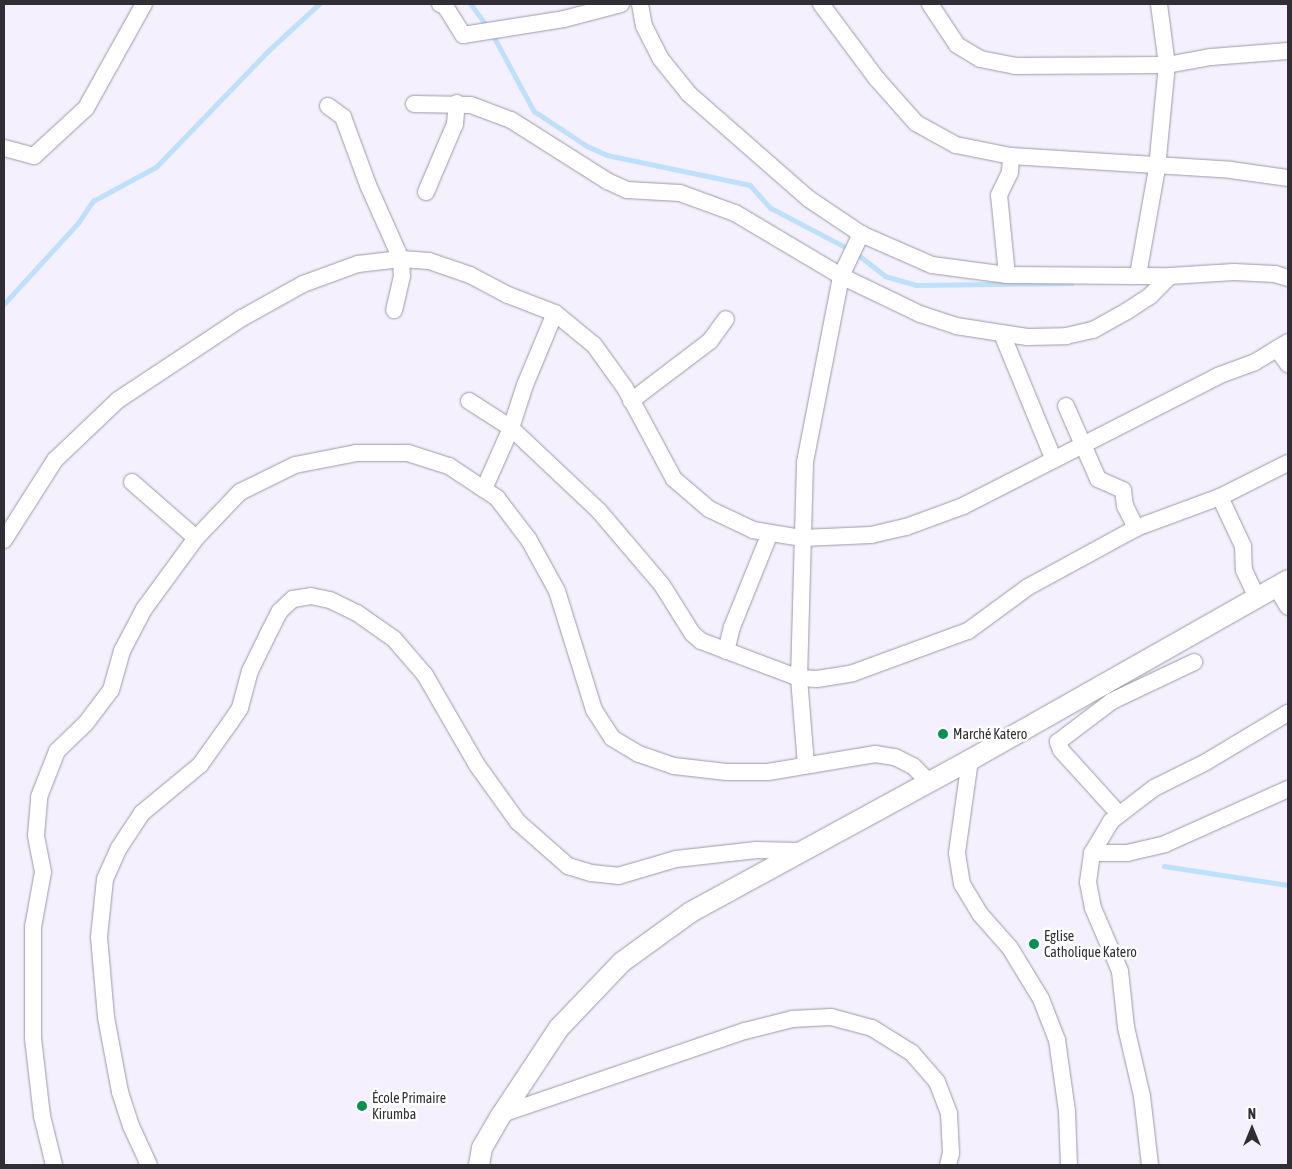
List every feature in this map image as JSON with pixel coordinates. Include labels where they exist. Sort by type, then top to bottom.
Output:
[{"type":"street","points":[[4,148],[34,156],[86,108],[144,4]]},
{"type":"street","points":[[444,4],[463,35],[564,19],[621,4]]},
{"type":"street","points":[[640,4],[644,26],[660,58],[689,94],[809,198],[861,234],[932,265],[1007,275],[1170,276],[1234,272],[1275,274],[1288,278]]},
{"type":"street","points":[[821,4],[877,79],[916,123],[956,145],[1011,156],[1157,168],[1231,170],[1288,178]]},
{"type":"street","points":[[930,4],[957,45],[980,60],[1015,66],[1167,65],[1212,56],[1288,51]]},
{"type":"street","points":[[1138,275],[1157,168],[1167,65],[1159,4]]},
{"type":"street","points":[[426,192],[455,124],[457,103]]},
{"type":"street","points":[[414,104],[457,103],[511,120],[607,181],[627,190],[680,193],[735,212],[841,276],[920,314],[956,326],[1002,334],[1066,336],[1093,330],[1150,296],[1170,276]]},
{"type":"street","points":[[328,106],[343,117],[368,186],[401,259],[402,276],[394,310]]},
{"type":"street","points":[[1007,275],[999,195],[1010,172],[1011,156]]},
{"type":"street","points":[[806,764],[799,678],[805,462],[841,276],[861,234]]},
{"type":"street","points":[[4,540],[55,460],[118,400],[242,318],[303,284],[358,264],[401,259],[429,261],[470,275],[508,295],[555,313],[594,345],[632,400],[674,479],[709,509],[753,530],[802,538],[871,535],[906,527],[963,506],[1283,346],[1288,364]]},
{"type":"street","points":[[484,489],[511,428],[525,385],[555,313]]},
{"type":"street","points":[[632,400],[710,341],[726,319]]},
{"type":"street","points":[[1002,334],[1054,460]]},
{"type":"street","points":[[469,401],[511,428],[599,511],[662,585],[692,633],[701,641],[799,678],[817,679],[853,673],[968,631],[1028,587],[1136,528],[1220,498],[1288,463]]},
{"type":"street","points":[[1066,406],[1098,479],[1123,490],[1125,506],[1136,528]]},
{"type":"street","points":[[54,1165],[42,1116],[33,1038],[33,927],[43,872],[36,835],[39,797],[57,751],[86,723],[111,690],[122,651],[144,609],[196,538],[240,492],[294,464],[356,453],[408,453],[449,466],[497,498],[529,540],[557,591],[594,710],[612,738],[639,754],[674,766],[744,772],[875,754],[895,757],[913,766],[928,781]]},
{"type":"street","points":[[132,482],[196,538]]},
{"type":"street","points":[[1220,498],[1244,546],[1243,565],[1257,598]]},
{"type":"street","points":[[726,651],[732,627],[770,533]]},
{"type":"street","points":[[478,1165],[482,1148],[502,1114],[559,1028],[622,962],[691,912],[928,781],[1107,693],[1282,583],[1288,607]]},
{"type":"street","points":[[150,1165],[123,1100],[106,1017],[99,938],[105,879],[119,848],[142,814],[200,764],[240,708],[250,671],[280,611],[293,599],[311,596],[330,600],[357,613],[394,639],[425,675],[477,764],[518,822],[568,866],[591,873],[618,876],[676,859],[756,850],[801,851]]},
{"type":"street","points":[[1119,814],[1061,750],[1058,742],[1107,693],[1194,662]]},
{"type":"street","points":[[1150,1165],[1142,1096],[1126,1027],[1120,971],[1093,908],[1088,882],[1092,853],[1119,814],[1154,788],[1206,762],[1288,713]]},
{"type":"street","points":[[970,760],[957,853],[962,884],[980,914],[1010,948],[1041,998],[1056,1040],[1067,1112],[1069,1165]]},
{"type":"street","points":[[1092,853],[1127,853],[1165,844],[1288,789]]},
{"type":"street","points":[[502,1114],[745,1031],[792,1019],[831,1017],[872,1028],[912,1053],[937,1082],[949,1114],[951,1153],[948,1165]]},
{"type":"waterway","points":[[4,304],[78,223],[93,201],[156,167],[267,52],[319,4]]},
{"type":"waterway","points":[[471,4],[488,27]]},
{"type":"waterway","points":[[492,33],[534,111],[587,146],[607,155],[750,185],[771,208],[849,249]]},
{"type":"waterway","points":[[856,253],[885,276],[916,285],[1071,283]]},
{"type":"waterway","points":[[1164,866],[1288,885]]},
{"type":"place","name":"Marché Katero","points":[[943,734]]},
{"type":"place","name":"Eglise Catholique Katero","points":[[1034,944]]},
{"type":"place","name":"École Primaire Kirumba","points":[[362,1106]]}]
